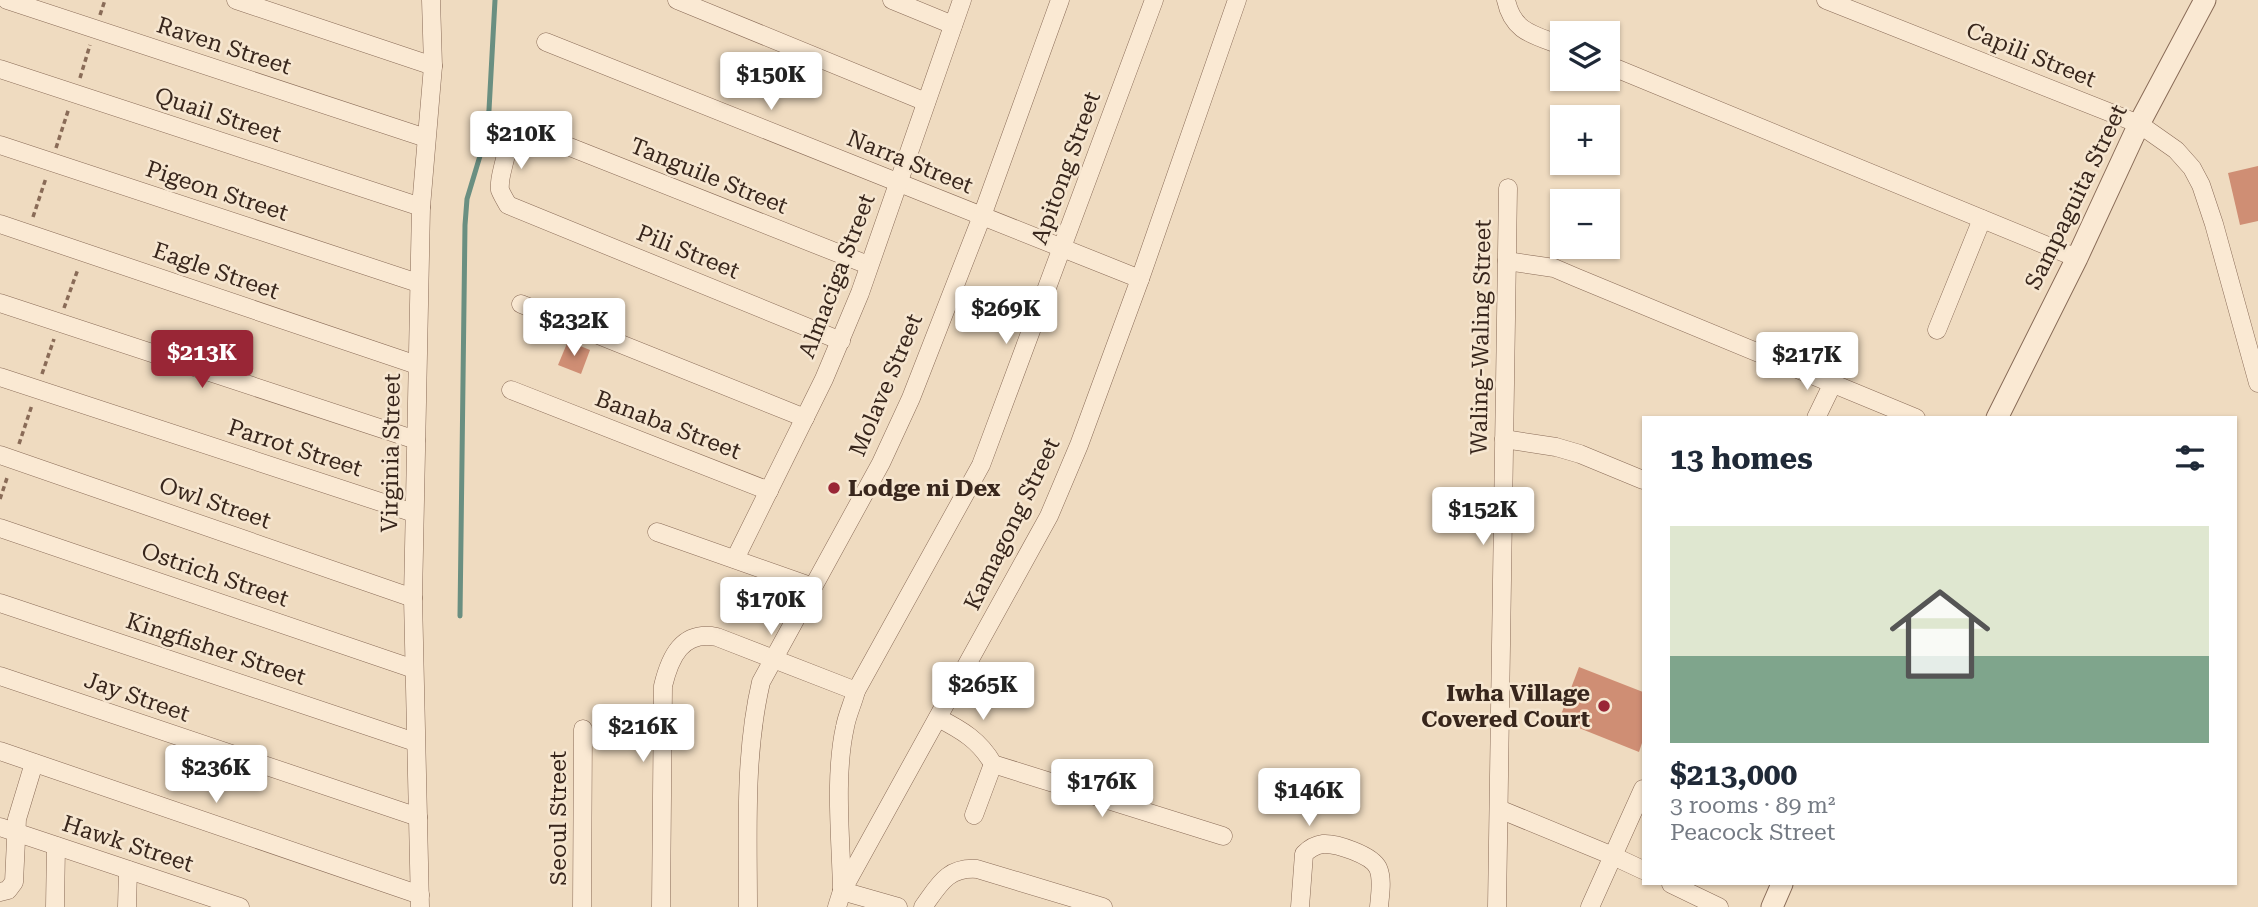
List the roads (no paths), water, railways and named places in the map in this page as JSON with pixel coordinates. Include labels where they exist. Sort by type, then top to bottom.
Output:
[{"type":"street","name":"Raven Street","points":[[7,0],[426,138]]},
{"type":"street","points":[[236,0],[433,66]]},
{"type":"street","name":"Virginia Street","points":[[420,901],[415,741],[414,513],[421,207],[433,66],[431,0]]},
{"type":"street","points":[[677,0],[926,102]]},
{"type":"street","points":[[892,0],[953,25]]},
{"type":"street","name":"Almaciga Street","points":[[734,559],[841,341],[962,0]]},
{"type":"street","name":"Molave Street","points":[[748,907],[750,743],[753,713],[761,682],[897,430],[982,216],[1060,0]]},
{"type":"street","name":"Apitong Street","points":[[840,899],[841,750],[856,691],[981,465],[1154,0]]},
{"type":"street","name":"Kamagong Street","points":[[840,899],[1049,516],[1064,483],[1140,279],[1237,0]]},
{"type":"street","points":[[1506,0],[1514,22],[1526,31],[1550,41]]},
{"type":"street","name":"Capili Street","points":[[1826,0],[2139,124],[2176,150],[2192,168],[2201,185],[2258,383]]},
{"type":"street","name":"Sampaguita Street","points":[[1998,416],[2077,258],[2139,124],[2205,0]]},
{"type":"street","name":"Narra Street","points":[[546,42],[1140,279]]},
{"type":"street","name":"Quail Street","points":[[0,69],[421,207]]},
{"type":"street","points":[[1620,70],[2077,258]]},
{"type":"street","name":"Pili Street","points":[[532,132],[517,135],[506,151],[500,180],[508,205],[841,341]]},
{"type":"street","name":"Tanguile Street","points":[[532,132],[868,265]]},
{"type":"street","name":"Pigeon Street","points":[[0,145],[418,283]]},
{"type":"street","name":"Waling-Waling Street","points":[[1497,907],[1508,188]]},
{"type":"street","points":[[1937,330],[1982,219]]},
{"type":"street","name":"Eagle Street","points":[[0,224],[417,365]]},
{"type":"street","points":[[1507,261],[1554,268],[1911,416]]},
{"type":"street","points":[[0,303],[416,440]]},
{"type":"street","points":[[521,304],[805,418]]},
{"type":"street","name":"Parrot Street","points":[[0,377],[414,513]]},
{"type":"street","points":[[1817,416],[1833,383]]},
{"type":"street","name":"Banaba Street","points":[[511,390],[769,491]]},
{"type":"street","points":[[1504,439],[1556,447],[1580,454],[1642,480]]},
{"type":"street","name":"Owl Street","points":[[0,455],[413,598]]},
{"type":"street","name":"Ostrich Street","points":[[0,528],[414,668]]},
{"type":"street","points":[[657,532],[813,587]]},
{"type":"street","name":"Kingfisher Street","points":[[0,603],[415,741]]},
{"type":"street","points":[[661,907],[663,686],[668,666],[677,651],[698,636],[708,635],[856,691]]},
{"type":"street","name":"Jay Street","points":[[0,676],[418,817]]},
{"type":"street","points":[[939,718],[979,742],[993,764],[1223,836]]},
{"type":"street","name":"Seoul Street","points":[[582,907],[583,729]]},
{"type":"street","points":[[0,751],[420,901]]},
{"type":"street","points":[[0,892],[8,890],[13,881],[8,830],[20,805],[34,763]]},
{"type":"street","points":[[974,815],[993,764]]},
{"type":"street","points":[[1590,907],[1642,791]]},
{"type":"street","points":[[1499,809],[1642,870]]},
{"type":"street","name":"Hawk Street","points":[[8,830],[128,870],[197,900],[240,907]]},
{"type":"street","points":[[1300,907],[1303,858],[1309,849],[1321,844],[1364,855],[1377,866],[1380,876],[1379,907]]},
{"type":"street","points":[[55,907],[56,846]]},
{"type":"street","points":[[923,907],[947,876],[967,868],[1082,904],[1103,907]]},
{"type":"street","points":[[127,907],[128,870]]},
{"type":"street","points":[[1673,885],[1719,907]]},
{"type":"street","points":[[1772,907],[1782,885]]},
{"type":"street","points":[[840,899],[898,907]]},
{"type":"waterway","points":[[460,616],[465,225],[467,199],[483,146],[489,110],[495,0]]},
{"type":"place","name":"Lodge ni Dex","points":[[834,488]]},
{"type":"place","name":"Iwha Village Covered Court","points":[[1604,706]]}]
